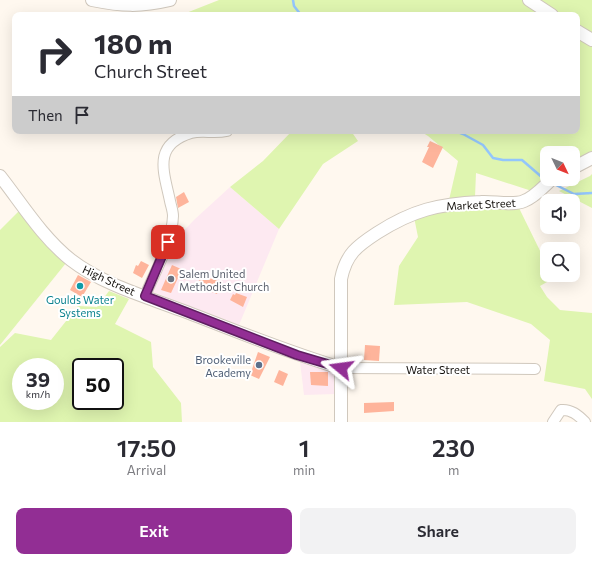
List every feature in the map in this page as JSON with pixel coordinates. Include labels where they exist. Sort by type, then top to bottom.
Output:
[{"type":"main road","points":[[92,0],[115,5],[136,6],[170,0]]},
{"type":"main road","points":[[528,0],[547,12]]},
{"type":"main road","points":[[580,33],[592,40]]},
{"type":"main road","points":[[580,164],[592,158]]},
{"type":"main road","name":"High Street","points":[[0,176],[39,227],[69,258],[98,277],[297,355],[341,368]]},
{"type":"main road","name":"Market Street","points":[[341,422],[341,279],[346,261],[358,247],[394,222],[427,208],[481,202],[516,203],[524,201],[545,186]]},
{"type":"street","points":[[145,296],[168,242],[173,215],[162,161],[165,151],[179,138],[190,134]]},
{"type":"street","name":"Water Street","points":[[341,368],[535,369]]},
{"type":"street","points":[[553,422],[561,410],[568,409],[585,422]]},
{"type":"shaded area","points":[[230,187],[279,229],[239,325],[150,291],[169,246],[195,219]]},
{"type":"shaded area","points":[[300,362],[328,368],[335,372],[336,394],[304,395]]},
{"type":"green space","points":[[219,0],[592,0],[592,162],[580,169],[580,146],[540,146],[540,186],[550,186],[538,193],[476,173],[475,197],[449,200],[458,161],[425,134],[580,134],[580,12],[189,12]]},
{"type":"green space","points":[[289,134],[353,134],[358,141],[323,164],[279,229],[230,187],[263,161]]},
{"type":"green space","points":[[592,174],[592,208],[580,202],[580,194],[565,194],[559,191],[569,186],[580,186],[580,181]]},
{"type":"green space","points":[[481,206],[519,208],[540,251],[540,282],[547,282],[540,286],[547,297],[560,310],[592,313],[592,399],[585,389],[544,381],[550,340],[531,324],[467,302],[394,305],[399,266],[418,237],[414,217],[426,213]]},
{"type":"green space","points":[[20,210],[66,263],[0,345],[0,230]]},
{"type":"green space","points":[[109,291],[129,299],[115,324],[151,342],[153,367],[181,403],[182,422],[0,422],[0,347],[15,333],[51,340],[78,306],[97,307]]},
{"type":"building","points":[[430,141],[443,147],[433,168],[422,162],[429,147],[427,147]]},
{"type":"building","points":[[184,192],[189,202],[178,208],[176,197]]},
{"type":"building","points":[[141,261],[149,265],[142,278],[133,273],[136,265],[138,266]]},
{"type":"building","name":"Salem United Methodist Church","points":[[172,265],[188,272],[185,280],[178,278],[171,293],[161,290]]},
{"type":"building","name":"Goulds Water Systems","points":[[78,275],[91,282],[82,297],[70,290]]},
{"type":"building","points":[[201,275],[221,282],[217,294],[197,286]]},
{"type":"building","points":[[236,293],[247,297],[243,307],[230,300],[233,294],[235,295]]},
{"type":"building","points":[[365,345],[380,346],[379,361],[364,360]]},
{"type":"building","name":"Brookeville Academy","points":[[258,352],[270,357],[259,379],[250,375]]},
{"type":"building","points":[[279,370],[288,374],[283,386],[274,382]]},
{"type":"building","points":[[310,372],[328,372],[328,386],[311,385]]},
{"type":"building","points":[[394,402],[394,411],[364,413],[364,403]]},
{"type":"waterway","points":[[293,0],[294,6],[299,12]]},
{"type":"waterway","points":[[463,134],[483,145],[493,158],[503,160],[522,160],[540,176]]},
{"type":"waterway","points":[[558,186],[574,194],[592,193]]},
{"type":"place","name":"Salem United Methodist Church","points":[[171,279]]},
{"type":"place","name":"Goulds Water Systems","points":[[80,286]]},
{"type":"place","name":"Brookeville Academy","points":[[259,365]]},
{"type":"route","points":[[168,242],[145,296],[297,355],[341,368]]}]
